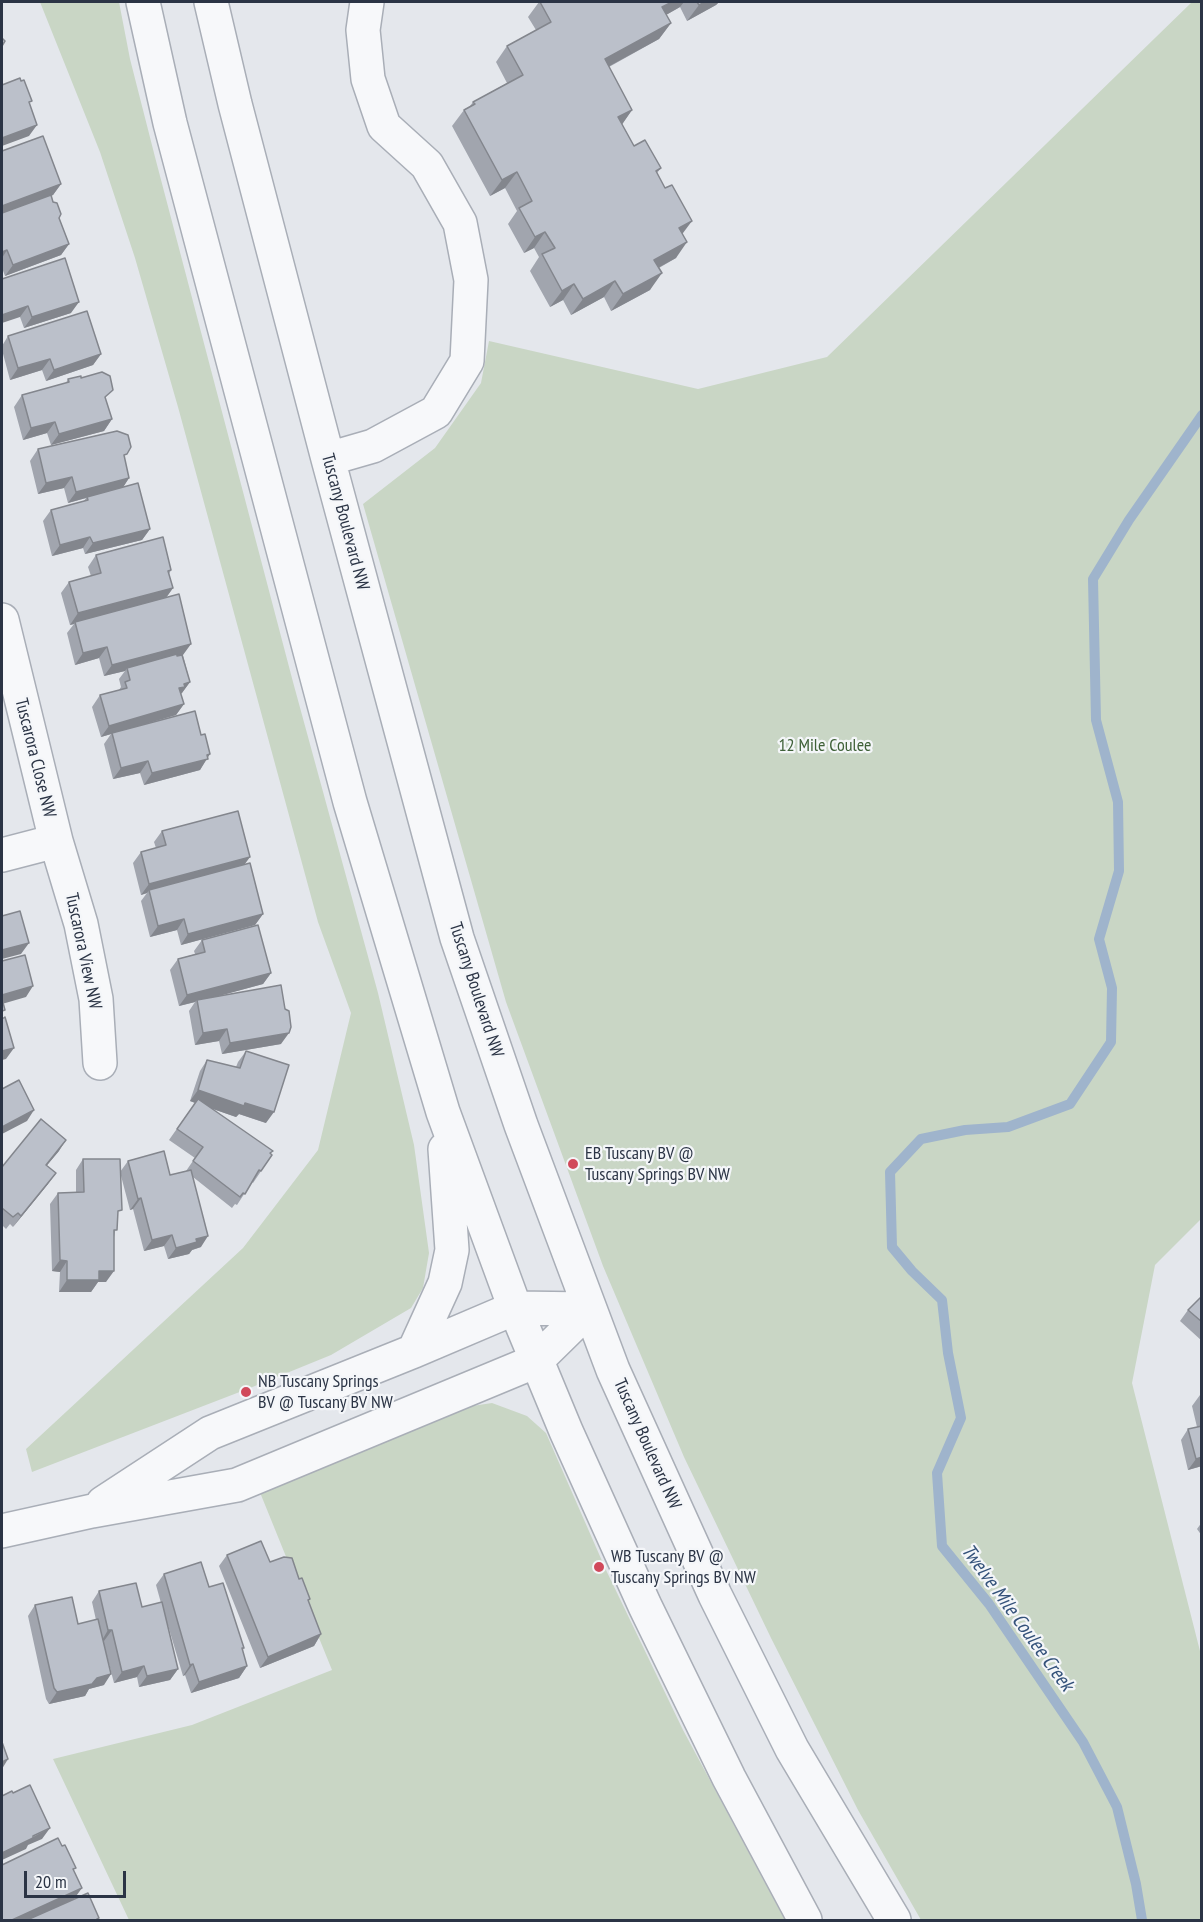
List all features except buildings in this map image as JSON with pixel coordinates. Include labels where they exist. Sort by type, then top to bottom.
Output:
[{"type":"street","points":[[142,2],[170,123],[350,802],[443,1112],[536,1361],[645,1606],[729,1778],[805,1920]]},
{"type":"street","name":"Tuscany Boulevard NW","points":[[211,2],[235,104],[328,459],[457,938],[521,1125],[613,1370],[715,1595],[792,1749],[894,1920]]},
{"type":"street","points":[[328,459],[373,446],[436,412],[467,362],[471,280],[460,223],[427,165],[384,126],[368,80],[363,30],[367,2]]},
{"type":"street","name":"Tuscarora Close NW","points":[[2,620],[56,841],[2,855]]},
{"type":"street","name":"Tuscarora View NW","points":[[56,841],[81,924],[96,999],[100,1063]]},
{"type":"street","points":[[414,1351],[445,1283],[452,1250],[443,1112]]},
{"type":"street","points":[[92,1511],[210,1433],[515,1308],[589,1310]]},
{"type":"street","points":[[2,1531],[92,1511],[237,1485],[536,1361],[589,1310]]},
{"type":"green space","points":[[40,2],[119,2],[130,59],[155,157],[293,682],[378,993],[414,1145],[429,1253],[423,1288],[411,1308],[331,1355],[32,1472],[26,1449],[243,1248],[318,1150],[351,1013],[318,922],[178,407],[135,258],[100,152]]},
{"type":"green space","name":"12 Mile Coulee","points":[[1192,2],[1202,2],[1202,1218],[1155,1265],[1132,1383],[1201,1655],[1201,1920],[921,1920],[858,1810],[771,1638],[684,1457],[603,1266],[506,1002],[363,504],[435,448],[481,383],[489,341],[698,389],[827,357]]},
{"type":"green space","points":[[492,1403],[527,1416],[546,1433],[606,1570],[683,1730],[785,1920],[129,1920],[53,1759],[192,1725],[332,1670],[259,1490],[459,1408]]},
{"type":"waterway","name":"Twelve Mile Coulee Creek","points":[[1142,1920],[1136,1884],[1117,1807],[1083,1742],[989,1604],[942,1546],[937,1473],[961,1418],[948,1353],[942,1300],[912,1271],[892,1247],[890,1172],[921,1139],[965,1130],[1008,1127],[1070,1104],[1111,1042],[1112,988],[1099,939],[1119,871],[1118,802],[1096,720],[1093,579],[1129,520],[1202,415]]},
{"type":"place","name":"EB Tuscany BV @ Tuscany Springs BV NW","points":[[573,1164]]},
{"type":"place","name":"NB Tuscany Springs BV @ Tuscany BV NW","points":[[246,1392]]},
{"type":"place","name":"WB Tuscany BV @ Tuscany Springs BV NW","points":[[599,1567]]}]
